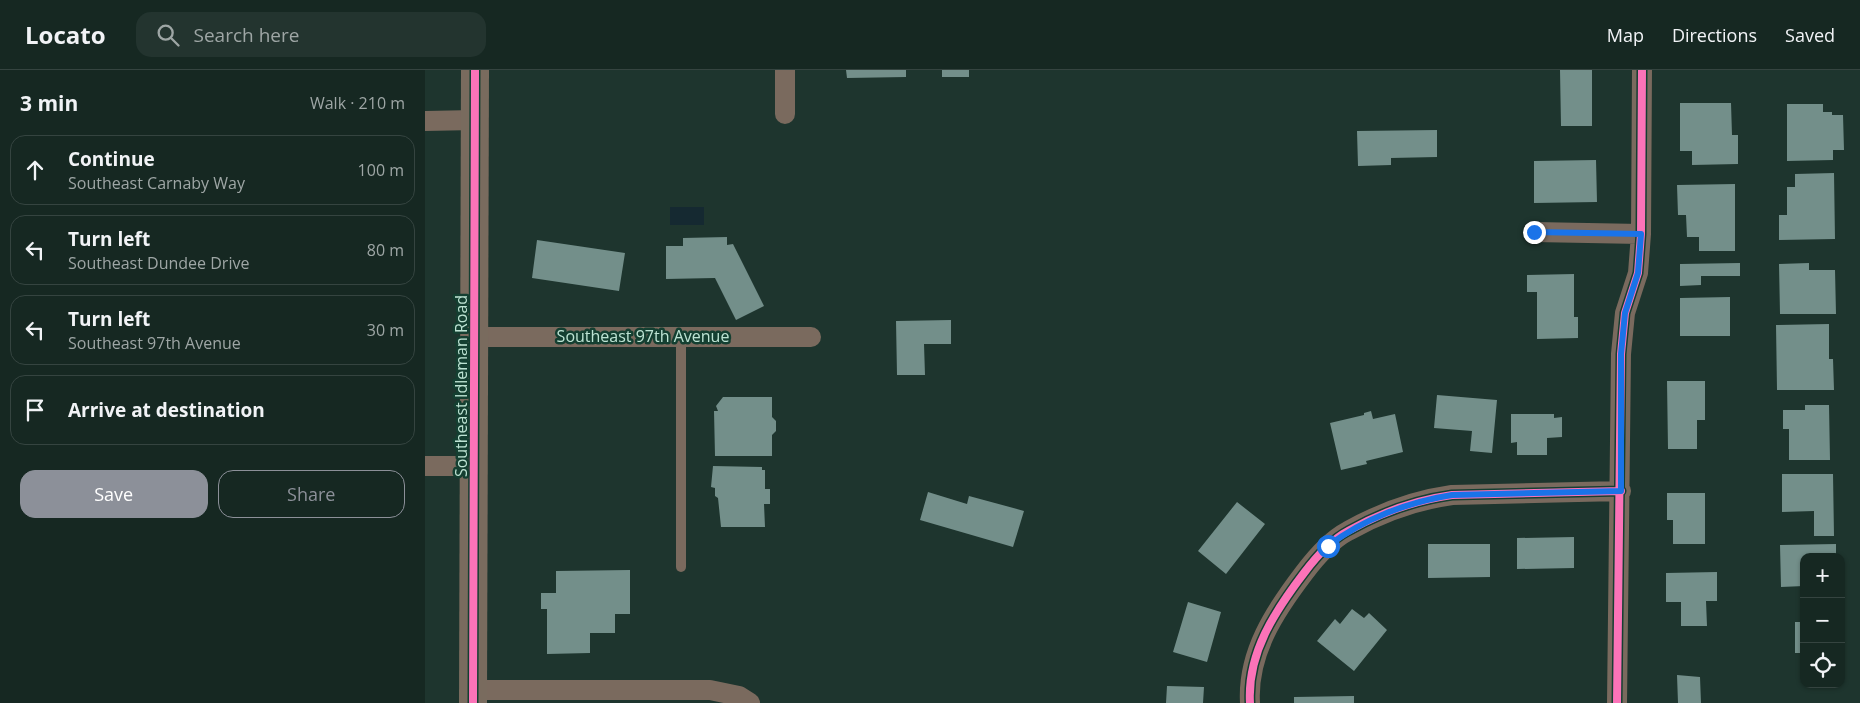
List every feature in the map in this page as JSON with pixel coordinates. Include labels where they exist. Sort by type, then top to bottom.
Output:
[{"type":"main road","name":"Southeast Idleman Road","points":[[473,697],[475,70]]},
{"type":"street","points":[[785,70],[785,114]]},
{"type":"street","points":[[1617,703],[1621,491],[1621,347],[1625,313],[1638,273],[1641,234],[1642,70]]},
{"type":"street","points":[[425,121],[475,120]]},
{"type":"street","points":[[1534,232],[1641,234]]},
{"type":"street","name":"Southeast 97th Avenue","points":[[475,337],[811,337]]},
{"type":"street","points":[[425,466],[474,466]]},
{"type":"street","points":[[1250,703],[1249,689],[1255,660],[1265,631],[1278,607],[1328,546],[1347,531],[1405,506],[1431,498],[1452,495],[1621,491]]},
{"type":"street","points":[[473,697],[710,690],[739,696],[750,703]]},
{"type":"lane","points":[[681,336],[681,567]]},
{"type":"water","points":[[670,207],[704,207],[704,225],[670,225]]},
{"type":"building","points":[[846,70],[906,70],[906,77],[847,78]]},
{"type":"building","points":[[942,70],[969,70],[969,77],[942,77]]},
{"type":"building","points":[[1560,70],[1592,70],[1592,126],[1561,126]]},
{"type":"building","points":[[1680,103],[1731,103],[1732,135],[1738,135],[1738,164],[1692,165],[1692,151],[1680,151]]},
{"type":"building","points":[[1787,104],[1823,104],[1823,112],[1832,112],[1832,115],[1843,115],[1844,150],[1833,150],[1833,160],[1787,161]]},
{"type":"building","points":[[1437,130],[1437,157],[1391,158],[1391,165],[1358,166],[1357,131]]},
{"type":"building","points":[[1596,160],[1597,202],[1534,203],[1534,161]]},
{"type":"building","points":[[1834,173],[1835,239],[1779,240],[1779,215],[1787,215],[1787,187],[1795,187],[1795,174]]},
{"type":"building","points":[[1735,184],[1735,251],[1699,251],[1699,237],[1687,237],[1686,215],[1678,215],[1677,185]]},
{"type":"building","points":[[727,237],[727,245],[733,244],[764,306],[736,320],[715,278],[666,279],[666,246],[683,246],[683,238]]},
{"type":"building","points":[[537,240],[625,253],[619,291],[532,278]]},
{"type":"building","points":[[1740,263],[1740,276],[1701,276],[1701,285],[1680,286],[1680,264]]},
{"type":"building","points":[[1809,263],[1809,270],[1835,270],[1836,314],[1780,314],[1779,264]]},
{"type":"building","points":[[1574,274],[1574,317],[1578,317],[1578,338],[1537,339],[1537,292],[1527,292],[1527,275]]},
{"type":"building","points":[[1730,297],[1730,336],[1680,336],[1680,298]]},
{"type":"building","points":[[951,320],[951,344],[924,344],[925,375],[897,375],[896,321]]},
{"type":"building","points":[[1829,324],[1829,359],[1833,359],[1834,390],[1777,390],[1776,325]]},
{"type":"building","points":[[1667,381],[1705,381],[1705,420],[1697,420],[1697,449],[1668,449]]},
{"type":"building","points":[[1437,395],[1497,400],[1492,453],[1470,451],[1472,431],[1434,428]]},
{"type":"building","points":[[723,397],[772,397],[772,417],[776,421],[776,431],[772,435],[772,456],[715,456],[714,411],[718,411],[716,406]]},
{"type":"building","points":[[1805,405],[1829,405],[1830,460],[1789,460],[1789,429],[1783,429],[1783,410],[1805,410]]},
{"type":"building","points":[[1371,411],[1373,419],[1395,414],[1403,452],[1366,461],[1367,464],[1341,470],[1330,423],[1364,415],[1364,413]]},
{"type":"building","points":[[1511,414],[1554,414],[1554,418],[1562,417],[1562,437],[1547,438],[1547,455],[1517,455],[1517,442],[1511,443]]},
{"type":"building","points":[[713,466],[762,467],[762,470],[765,470],[765,489],[770,489],[770,504],[764,504],[765,527],[721,527],[718,498],[715,496],[715,488],[711,487]]},
{"type":"building","points":[[1782,474],[1833,474],[1834,536],[1814,536],[1814,511],[1782,512]]},
{"type":"building","points":[[928,492],[967,504],[969,496],[1024,511],[1013,547],[920,520]]},
{"type":"building","points":[[1667,493],[1705,493],[1705,544],[1673,544],[1673,520],[1667,520]]},
{"type":"building","points":[[1237,502],[1265,524],[1226,574],[1198,551]]},
{"type":"building","points":[[1574,537],[1574,568],[1517,569],[1517,538]]},
{"type":"building","points":[[1428,544],[1490,544],[1490,577],[1428,578]]},
{"type":"building","points":[[1836,544],[1836,553],[1800,553],[1800,586],[1781,587],[1780,545]]},
{"type":"building","points":[[630,570],[630,614],[615,614],[615,633],[590,633],[590,653],[547,654],[547,609],[541,609],[541,593],[556,593],[556,571]]},
{"type":"building","points":[[1717,572],[1717,601],[1706,601],[1707,626],[1681,626],[1681,602],[1666,602],[1666,573]]},
{"type":"building","points":[[1188,602],[1221,612],[1207,662],[1173,652]]},
{"type":"building","points":[[1352,609],[1364,618],[1369,613],[1387,630],[1354,671],[1317,641],[1335,619],[1340,624]]},
{"type":"building","points":[[1795,622],[1800,622],[1800,653],[1795,653]]},
{"type":"building","points":[[1677,675],[1700,677],[1701,703],[1678,703]]},
{"type":"building","points":[[1167,686],[1204,687],[1203,703],[1166,703]]},
{"type":"building","points":[[1354,696],[1354,703],[1294,703],[1294,697]]},
{"type":"cycle path","points":[[473,703],[475,70]]},
{"type":"cycle path","points":[[1617,703],[1621,354],[1625,313],[1638,273],[1641,234],[1642,70]]},
{"type":"cycle path","points":[[1250,703],[1253,667],[1258,650],[1273,618],[1293,587],[1314,561],[1330,544],[1348,531],[1373,518],[1399,508],[1425,500],[1452,495],[1621,491]]},
{"type":"route","points":[[1328,546],[1347,531],[1405,506],[1431,498],[1452,495],[1621,491],[1621,354],[1625,313],[1638,273],[1641,234],[1534,232]]}]
